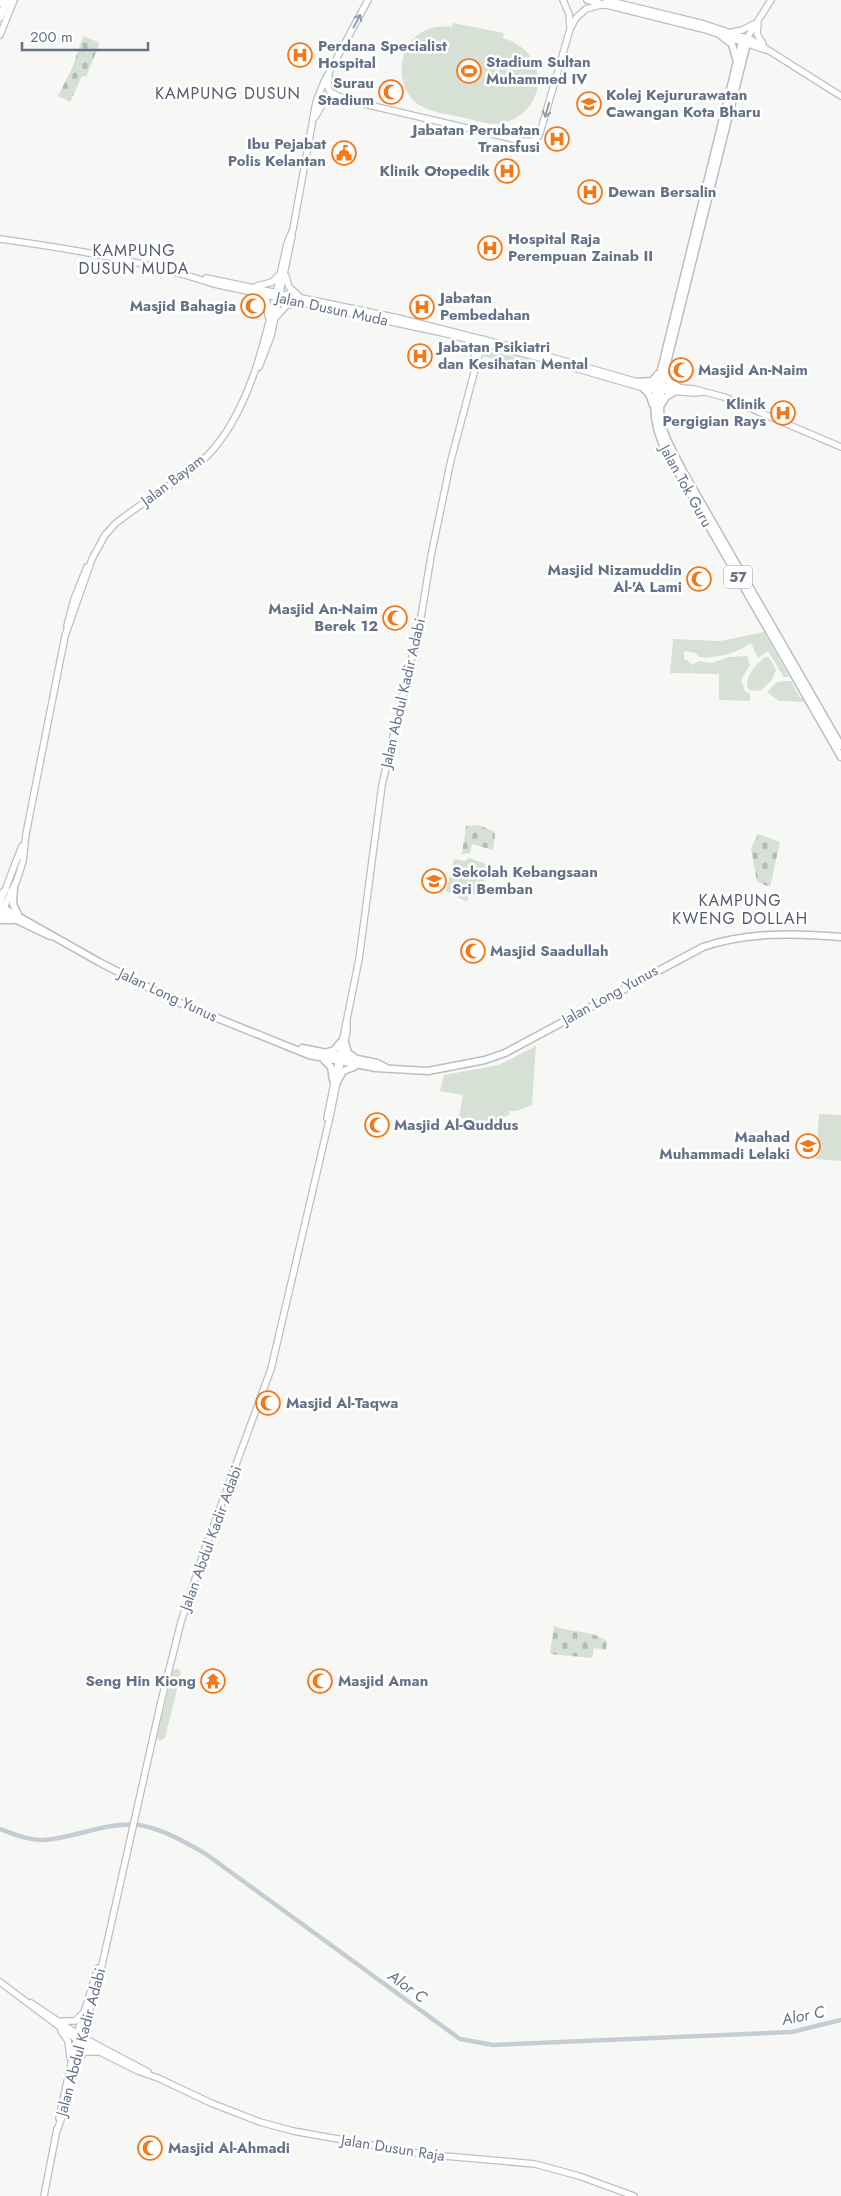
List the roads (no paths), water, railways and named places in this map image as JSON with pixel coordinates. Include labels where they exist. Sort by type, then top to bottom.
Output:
[{"type":"highway","points":[[0,17],[12,1]]},
{"type":"main road","name":"Jalan Bayam","points":[[26,834],[68,619],[82,577],[102,539],[115,524],[196,466],[215,448],[229,426],[249,387],[278,295],[280,272],[293,229],[318,96],[368,0]]},
{"type":"main road","points":[[563,0],[569,14],[570,29]]},
{"type":"main road","points":[[587,0],[607,1],[731,32],[766,50],[841,96]]},
{"type":"main road","points":[[746,40],[771,0]]},
{"type":"main road","points":[[0,35],[12,1]]},
{"type":"main road","points":[[318,96],[322,94],[335,96],[522,141],[532,141],[539,136],[570,29],[576,18],[586,9],[607,1],[719,34],[746,40]]},
{"type":"main road","points":[[731,32],[742,30],[758,20]]},
{"type":"main road","points":[[758,20],[757,34],[766,50]]},
{"type":"main road","points":[[719,34],[732,44],[737,62]]},
{"type":"main road","name":"Jalan Tok Guru","points":[[664,368],[737,62],[746,40]]},
{"type":"main road","name":"Jalan Tok Guru","points":[[746,40],[659,388],[656,427],[667,454],[841,757]]},
{"type":"main road","points":[[331,70],[328,89],[335,96]]},
{"type":"main road","name":"Jalan Bayam","points":[[314,119],[325,100],[331,98],[347,100]]},
{"type":"main road","points":[[293,229],[286,280],[289,287],[307,301]]},
{"type":"main road","points":[[0,239],[109,257],[252,290],[398,318],[659,388],[704,392],[736,401],[841,447]]},
{"type":"main road","points":[[249,387],[267,349],[275,319],[278,295],[287,266]]},
{"type":"main road","points":[[252,290],[272,282],[280,272]]},
{"type":"main road","points":[[252,290],[267,302],[268,326]]},
{"type":"main road","points":[[275,319],[287,305],[307,301]]},
{"type":"main road","name":"Jalan Dusun Muda","points":[[307,301],[463,339],[481,341],[643,388],[659,388]]},
{"type":"main road","points":[[463,339],[473,346],[477,359]]},
{"type":"main road","name":"Jalan Abdul Kadir Adabi","points":[[44,2196],[60,2106],[104,1953],[160,1706],[191,1589],[271,1369],[327,1125],[327,1112],[343,1042],[361,944],[381,792],[420,623],[434,539],[451,460],[481,341]]},
{"type":"main road","points":[[477,359],[484,350],[502,348]]},
{"type":"main road","points":[[636,382],[654,380],[664,368]]},
{"type":"main road","points":[[664,368],[669,382],[677,390]]},
{"type":"main road","points":[[643,388],[656,410],[663,401],[677,390]]},
{"type":"main road","name":"Jalan Tok Guru","points":[[656,410],[665,436],[683,471],[841,746]]},
{"type":"main road","points":[[1,909],[14,888],[22,867],[26,834]]},
{"type":"main road","points":[[1,909],[26,834]]},
{"type":"main road","points":[[14,888],[12,904],[20,919]]},
{"type":"main road","points":[[0,895],[6,890]]},
{"type":"main road","name":"Jalan Long Yunus","points":[[1,909],[44,935],[54,937],[175,1001],[286,1045],[321,1056],[387,1068],[437,1070],[494,1057],[513,1049],[687,954],[719,942],[767,935],[840,936]]},
{"type":"main road","points":[[0,920],[20,919]]},
{"type":"main road","points":[[335,1081],[329,1064],[321,1056],[334,1050],[343,1042],[351,1056],[363,1064]]},
{"type":"main road","points":[[335,1081],[347,1068],[363,1064]]},
{"type":"main road","points":[[0,1982],[79,2038]]},
{"type":"main road","points":[[58,2023],[71,2022],[86,2014],[87,2033],[96,2044]]},
{"type":"main road","points":[[58,2023],[68,2042],[72,2066]]},
{"type":"main road","name":"Jalan Dusun Raja","points":[[79,2038],[96,2044],[158,2078],[223,2108],[284,2129],[422,2154],[535,2164],[579,2176],[634,2196]]},
{"type":"main road","name":"Jalan Dusun Raja","points":[[79,2038],[101,2053],[138,2071],[158,2078]]},
{"type":"main road","points":[[72,2066],[84,2052],[101,2053]]},
{"type":"waterway","name":"Alor C","points":[[0,1829],[16,1835],[44,1840],[56,1839],[103,1827],[127,1824],[148,1827],[174,1836],[206,1854],[460,2039],[493,2045],[792,2032],[841,2020]]},
{"type":"place","name":"Perdana Specialist Hospital","points":[[300,55]]},
{"type":"place","name":"Stadium Sultan Muhammed IV","points":[[469,71]]},
{"type":"place","name":"Surau Stadium","points":[[391,92]]},
{"type":"place","name":"Kolej Kejururawatan Cawangan Kota Bharu","points":[[589,104]]},
{"type":"place","name":"Jabatan Perubatan Transfusi","points":[[557,139]]},
{"type":"place","name":"Ibu Pejabat Polis Kelantan","points":[[344,153]]},
{"type":"place","name":"Klinik Otopedik","points":[[507,171]]},
{"type":"place","name":"Dewan Bersalin","points":[[590,192]]},
{"type":"place","name":"Hospital Raja Perempuan Zainab II","points":[[490,248]]},
{"type":"place","name":"Masjid Bahagia","points":[[253,306]]},
{"type":"place","name":"Jabatan Pembedahan","points":[[422,307]]},
{"type":"place","name":"Jabatan Psikiatri dan Kesihatan Mental","points":[[420,356]]},
{"type":"place","name":"Masjid An-Naim","points":[[681,370]]},
{"type":"place","name":"Klinik Pergigian Rays","points":[[783,413]]},
{"type":"place","name":"Masjid Nizamuddin Al-'A Lami","points":[[699,579]]},
{"type":"place","name":"Masjid An-Naim Berek 12","points":[[395,618]]},
{"type":"place","name":"Sekolah Kebangsaan Sri Bemban","points":[[434,881]]},
{"type":"place","name":"Masjid Saadullah","points":[[473,951]]},
{"type":"place","name":"Masjid Al-Quddus","points":[[377,1125]]},
{"type":"place","name":"Maahad Muhammadi Lelaki","points":[[808,1146]]},
{"type":"place","name":"Masjid Al-Taqwa","points":[[268,1403]]},
{"type":"place","name":"Seng Hin Kiong","points":[[213,1681]]},
{"type":"place","name":"Masjid Aman","points":[[320,1681]]},
{"type":"place","name":"Masjid Al-Ahmadi","points":[[150,2148]]},
{"type":"district","name":"KAMPUNG DUSUN","points":[[228,93]]},
{"type":"district","name":"KAMPUNG DUSUN MUDA","points":[[134,259]]},
{"type":"district","name":"KAMPUNG KWENG DOLLAH","points":[[740,909]]}]
